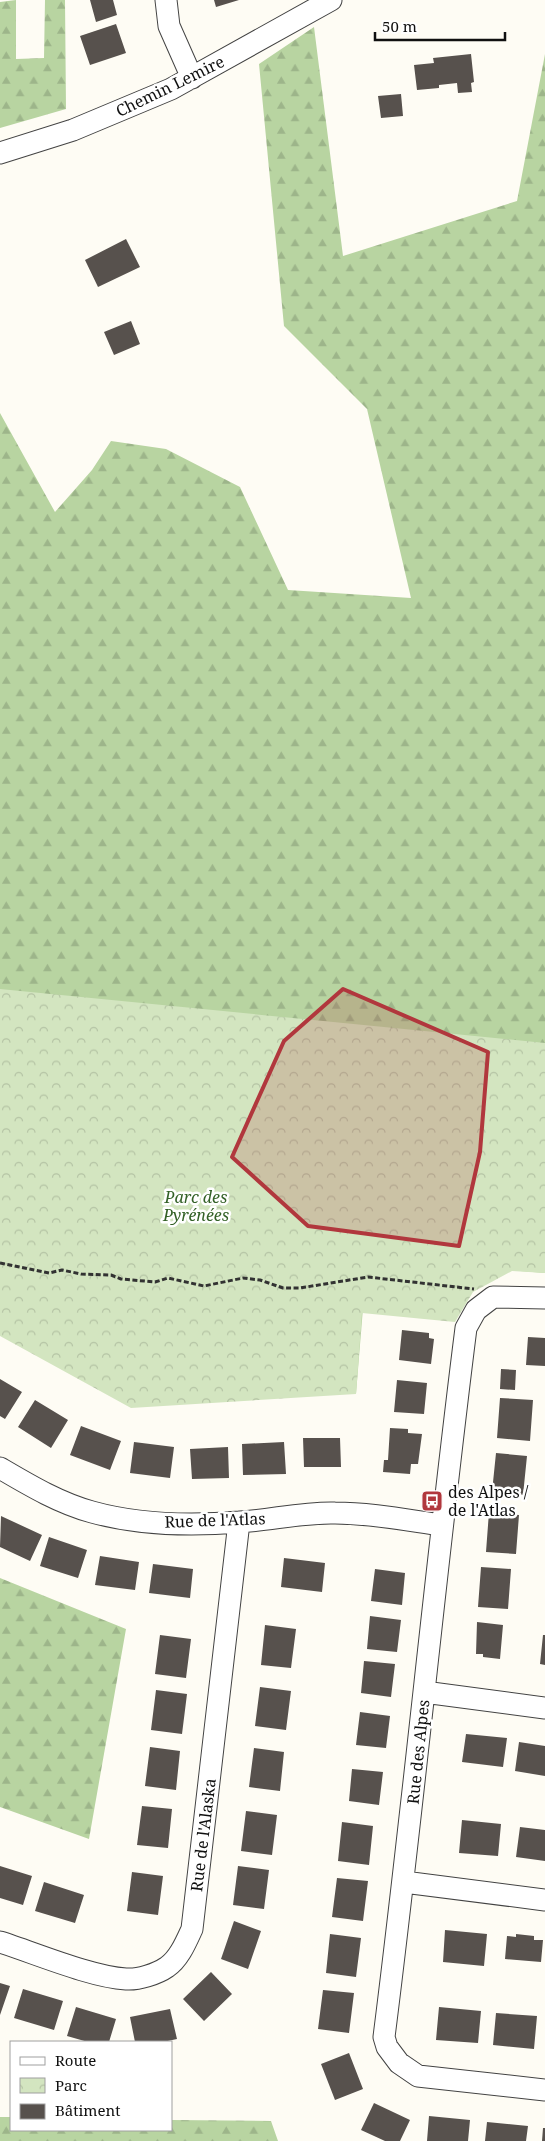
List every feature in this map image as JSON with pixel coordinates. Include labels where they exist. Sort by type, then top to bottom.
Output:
[{"type":"street","points":[[166,0],[169,26],[192,78]]},
{"type":"street","name":"Chemin Lemire","points":[[0,153],[73,130],[192,78],[331,0]]},
{"type":"street","points":[[493,1297],[545,1298]]},
{"type":"street","name":"Rue des Alpes","points":[[493,1297],[476,1310],[466,1328],[441,1525],[404,1882],[384,2037],[391,2054],[399,2064],[418,2076],[545,2090]]},
{"type":"street","name":"Rue de l'Atlas","points":[[0,1468],[65,1503],[119,1518],[153,1523],[239,1522],[333,1512],[356,1513],[441,1525]]},
{"type":"street","name":"Rue de l'Alaska","points":[[0,1942],[104,1976],[128,1979],[149,1975],[168,1967],[182,1949],[192,1929],[239,1522]]},
{"type":"street","points":[[424,1692],[545,1708]]},
{"type":"street","points":[[404,1882],[545,1900]]},
{"type":"path","points":[[0,1263],[49,1273],[62,1270],[81,1274],[111,1275],[121,1279],[155,1282],[168,1278],[204,1286],[243,1278],[260,1280],[282,1288],[300,1288],[368,1277],[483,1290],[493,1297]]},
{"type":"highlighted area","points":[[343,989],[488,1052],[480,1152],[459,1246],[308,1226],[232,1157],[284,1041]]},
{"type":"green space","points":[[16,0],[16,59],[44,58],[45,0],[65,0],[66,109],[0,128],[0,2]]},
{"type":"green space","points":[[314,27],[343,256],[517,201],[545,54],[545,1273],[367,1259],[356,1394],[0,1315],[0,413],[55,512],[92,470],[111,441],[166,449],[240,487],[288,590],[411,598],[367,409],[284,326],[259,64]]},
{"type":"green space","name":"Parc des Pyrénées","points":[[0,989],[545,1043],[545,1273],[512,1271],[473,1292],[455,1322],[362,1313],[356,1394],[131,1408],[0,1336]]},
{"type":"green space","points":[[0,1578],[126,1629],[89,1839],[0,1807]]},
{"type":"green space","points":[[0,2117],[10,2117],[10,2131],[172,2131],[172,2120],[271,2121],[278,2141],[0,2141]]},
{"type":"building","points":[[90,0],[113,0],[117,15],[96,22]]},
{"type":"building","points":[[214,0],[239,0],[216,7]]},
{"type":"building","points":[[116,24],[126,53],[90,65],[80,36]]},
{"type":"building","points":[[471,54],[474,82],[471,83],[472,92],[458,93],[457,83],[439,85],[439,88],[417,90],[414,65],[434,63],[433,58]]},
{"type":"building","points":[[401,94],[403,116],[381,118],[378,96]]},
{"type":"building","points":[[126,239],[140,267],[98,287],[85,260]]},
{"type":"building","points":[[131,321],[140,344],[114,355],[104,332]]},
{"type":"building","points":[[402,1330],[429,1333],[429,1338],[434,1339],[431,1364],[399,1360]]},
{"type":"building","points":[[528,1337],[545,1338],[545,1366],[526,1365]]},
{"type":"building","points":[[501,1369],[516,1370],[515,1390],[500,1389]]},
{"type":"building","points":[[0,1379],[22,1392],[5,1419],[0,1416]]},
{"type":"building","points":[[397,1380],[427,1383],[424,1414],[394,1412]]},
{"type":"building","points":[[500,1398],[533,1400],[530,1441],[497,1438]]},
{"type":"building","points":[[35,1400],[68,1420],[51,1448],[18,1427]]},
{"type":"building","points":[[81,1426],[121,1441],[110,1470],[70,1455]]},
{"type":"building","points":[[390,1428],[408,1429],[408,1433],[422,1434],[418,1464],[411,1464],[410,1474],[383,1472],[384,1460],[388,1460]]},
{"type":"building","points":[[303,1438],[340,1438],[341,1467],[304,1467]]},
{"type":"building","points":[[134,1442],[174,1447],[170,1478],[130,1473]]},
{"type":"building","points":[[284,1442],[286,1474],[243,1475],[242,1444]]},
{"type":"building","points":[[228,1447],[229,1478],[192,1479],[190,1449]]},
{"type":"building","points":[[496,1453],[527,1456],[523,1495],[492,1492]]},
{"type":"building","points":[[489,1512],[519,1515],[516,1554],[486,1552]]},
{"type":"building","points":[[1,1516],[42,1535],[30,1561],[0,1547]]},
{"type":"building","points":[[49,1537],[87,1550],[78,1578],[40,1566]]},
{"type":"building","points":[[100,1556],[139,1562],[135,1590],[95,1585]]},
{"type":"building","points":[[284,1558],[325,1563],[322,1592],[281,1587]]},
{"type":"building","points":[[153,1564],[193,1569],[190,1598],[149,1593]]},
{"type":"building","points":[[481,1567],[511,1569],[508,1609],[478,1607]]},
{"type":"building","points":[[375,1569],[405,1573],[402,1605],[371,1601]]},
{"type":"building","points":[[370,1616],[401,1620],[397,1652],[367,1649]]},
{"type":"building","points":[[477,1622],[503,1625],[500,1659],[483,1657],[483,1654],[476,1654]]},
{"type":"building","points":[[265,1625],[296,1629],[291,1668],[261,1665]]},
{"type":"building","points":[[160,1635],[191,1639],[186,1678],[155,1674]]},
{"type":"building","points":[[543,1635],[545,1635],[545,1665],[540,1664]]},
{"type":"building","points":[[364,1661],[395,1664],[391,1697],[361,1693]]},
{"type":"building","points":[[260,1687],[291,1691],[286,1730],[255,1726]]},
{"type":"building","points":[[156,1690],[187,1694],[182,1734],[151,1730]]},
{"type":"building","points":[[360,1712],[390,1716],[386,1748],[356,1745]]},
{"type":"building","points":[[466,1734],[507,1738],[503,1767],[462,1762]]},
{"type":"building","points":[[519,1742],[545,1746],[545,1776],[515,1771]]},
{"type":"building","points":[[150,1747],[180,1751],[176,1790],[145,1786]]},
{"type":"building","points":[[254,1748],[284,1752],[280,1791],[249,1787]]},
{"type":"building","points":[[352,1769],[383,1772],[379,1805],[349,1801]]},
{"type":"building","points":[[142,1806],[172,1809],[168,1848],[137,1845]]},
{"type":"building","points":[[246,1811],[277,1815],[272,1855],[241,1851]]},
{"type":"building","points":[[462,1820],[501,1824],[498,1856],[459,1853]]},
{"type":"building","points":[[342,1822],[373,1826],[369,1865],[338,1861]]},
{"type":"building","points":[[520,1827],[545,1830],[545,1861],[516,1857]]},
{"type":"building","points":[[0,1866],[32,1876],[23,1905],[0,1898]]},
{"type":"building","points":[[238,1866],[269,1870],[264,1909],[233,1905]]},
{"type":"building","points":[[132,1872],[163,1876],[158,1915],[127,1911]]},
{"type":"building","points":[[337,1878],[368,1881],[363,1921],[332,1917]]},
{"type":"building","points":[[44,1882],[84,1895],[75,1923],[35,1911]]},
{"type":"building","points":[[234,1921],[261,1931],[248,1969],[221,1959]]},
{"type":"building","points":[[445,1930],[487,1934],[484,1966],[443,1962]]},
{"type":"building","points":[[330,1934],[361,1938],[356,1977],[326,1973]]},
{"type":"building","points":[[516,1934],[534,1936],[534,1940],[543,1940],[541,1962],[505,1959],[507,1936],[516,1937]]},
{"type":"building","points":[[211,1972],[232,1994],[204,2021],[183,1999]]},
{"type":"building","points":[[0,1983],[10,1986],[0,2015]]},
{"type":"building","points":[[23,1989],[63,2001],[54,2030],[14,2018]]},
{"type":"building","points":[[323,1990],[354,1993],[349,2033],[318,2029]]},
{"type":"building","points":[[76,2007],[116,2019],[109,2041],[84,2041],[67,2036]]},
{"type":"building","points":[[439,2007],[481,2011],[478,2043],[436,2040]]},
{"type":"building","points":[[170,2009],[177,2039],[168,2041],[135,2041],[130,2017]]},
{"type":"building","points":[[496,2013],[537,2016],[534,2049],[493,2045]]},
{"type":"building","points":[[349,2053],[363,2089],[335,2100],[321,2064]]},
{"type":"building","points":[[374,2103],[410,2120],[400,2141],[385,2141],[361,2130]]},
{"type":"building","points":[[429,2116],[470,2120],[468,2141],[427,2141]]},
{"type":"building","points":[[487,2122],[528,2126],[526,2141],[485,2141]]},
{"type":"building","points":[[543,2128],[545,2128],[545,2141],[542,2141]]},
{"type":"place","name":"des Alpes / de l'Atlas","points":[[432,1501]]}]
